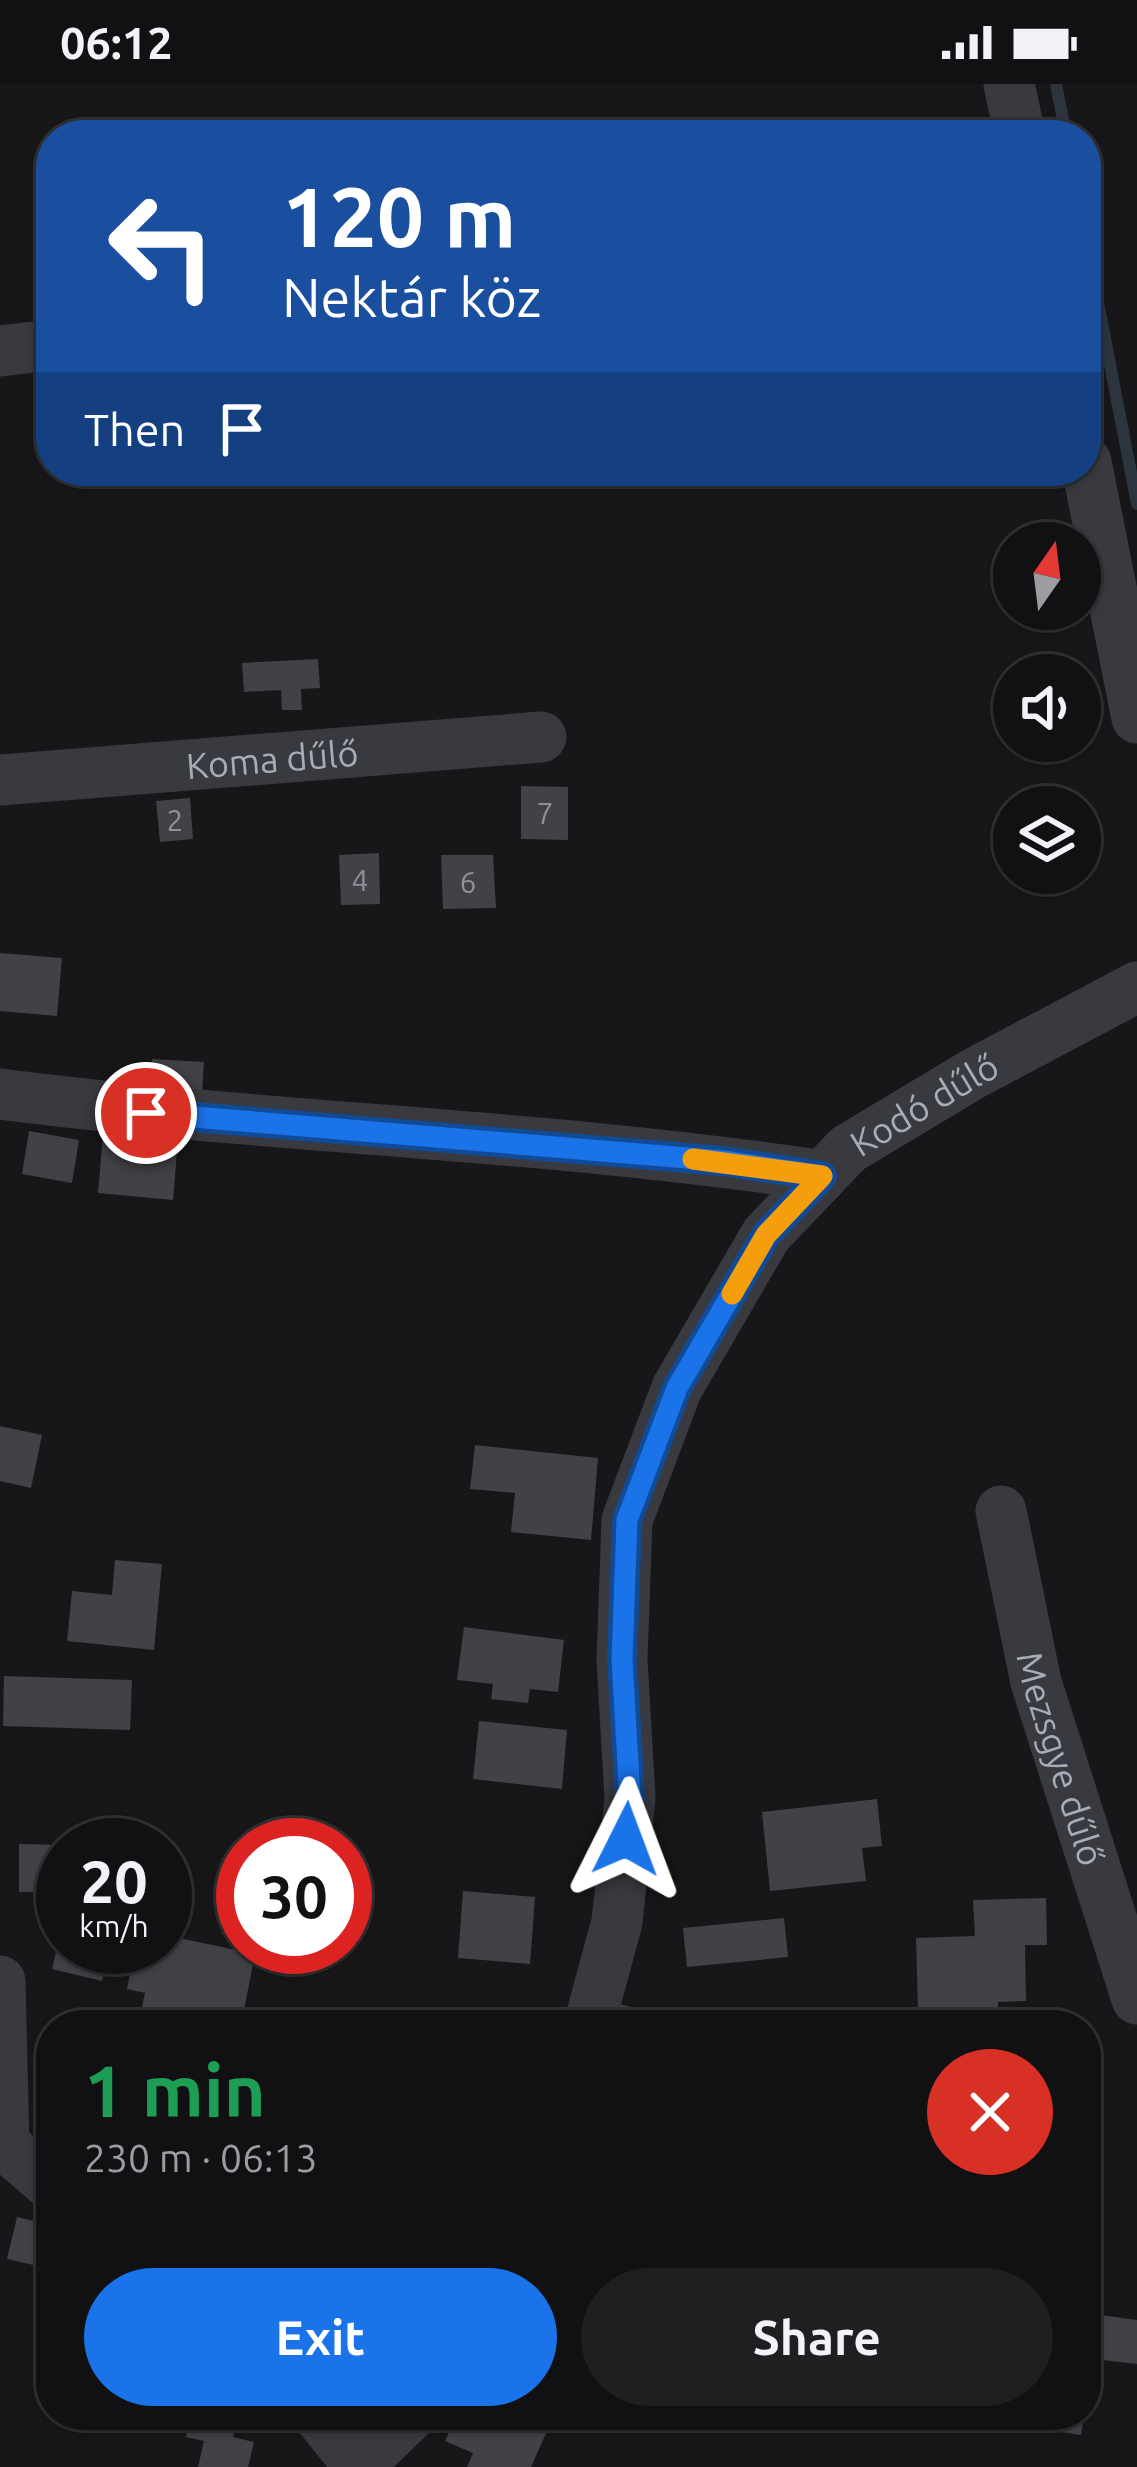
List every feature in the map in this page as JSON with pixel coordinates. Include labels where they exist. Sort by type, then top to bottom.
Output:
[{"type":"street","points":[[1010,84],[1017,120]]},
{"type":"street","points":[[0,351],[36,347]]},
{"type":"street","points":[[1091,486],[1137,718]]},
{"type":"street","name":"Koma dűlő","points":[[0,780],[542,737]]},
{"type":"street","name":"Kodó dűlő","points":[[593,2010],[616,1922],[630,1798],[622,1660],[627,1520],[677,1388],[766,1235],[848,1149],[973,1074],[1137,987]]},
{"type":"street","points":[[0,1094],[146,1113],[723,1161],[822,1176]]},
{"type":"street","name":"Mezsgye dűlő","points":[[1001,1511],[1036,1682],[1137,1999]]},
{"type":"street","points":[[0,1981],[2,2142],[36,2173]]},
{"type":"street","points":[[329,2430],[358,2467],[395,2430]]},
{"type":"building","points":[[318,659],[320,688],[301,689],[302,710],[282,710],[281,690],[244,692],[242,663]]},
{"type":"building","points":[[521,786],[568,787],[568,840],[521,839]]},
{"type":"building","points":[[190,798],[193,839],[160,842],[156,801]]},
{"type":"building","points":[[379,853],[380,904],[341,905],[339,855]]},
{"type":"building","points":[[441,855],[493,855],[496,908],[443,909]]},
{"type":"building","points":[[0,953],[62,958],[57,1016],[0,1011]]},
{"type":"building","points":[[152,1059],[204,1062],[201,1109],[149,1106]]},
{"type":"building","points":[[29,1131],[79,1140],[72,1183],[22,1174]]},
{"type":"building","points":[[103,1134],[178,1140],[173,1200],[98,1193]]},
{"type":"building","points":[[0,1426],[42,1435],[31,1488],[0,1481]]},
{"type":"building","points":[[475,1445],[598,1458],[591,1540],[511,1532],[515,1493],[470,1489]]},
{"type":"building","points":[[115,1560],[162,1564],[154,1650],[67,1641],[72,1591],[112,1595]]},
{"type":"building","points":[[464,1627],[564,1640],[558,1692],[530,1689],[528,1703],[491,1699],[493,1684],[457,1680]]},
{"type":"building","points":[[4,1676],[132,1680],[130,1730],[3,1726]]},
{"type":"building","points":[[479,1721],[567,1730],[562,1789],[473,1779]]},
{"type":"building","points":[[877,1799],[882,1846],[862,1848],[866,1881],[770,1891],[762,1812]]},
{"type":"building","points":[[19,1844],[36,1844],[36,1892],[19,1892]]},
{"type":"building","points":[[463,1891],[535,1897],[530,1964],[458,1958]]},
{"type":"building","points":[[1046,1898],[1047,1945],[1025,1945],[1026,2001],[998,2002],[998,2010],[918,2010],[916,1938],[975,1936],[973,1900]]},
{"type":"building","points":[[784,1918],[788,1957],[687,1967],[683,1928]]},
{"type":"building","points":[[192,1941],[216,1946],[216,1974],[251,1974],[244,2010],[141,2010],[145,1993],[127,1989],[130,1974],[192,1974]]},
{"type":"building","points":[[73,1974],[104,1974],[102,1981]]},
{"type":"building","points":[[606,2001],[644,2010],[604,2010]]},
{"type":"building","points":[[17,2217],[36,2221],[36,2266],[7,2259]]},
{"type":"building","points":[[1101,2315],[1137,2320],[1137,2364],[1101,2360]]},
{"type":"building","points":[[188,2430],[235,2430],[233,2437],[254,2442],[248,2467],[198,2467],[204,2441],[186,2437]]},
{"type":"building","points":[[450,2430],[547,2430],[531,2467],[467,2467],[473,2453],[445,2441]]},
{"type":"building","points":[[1046,2430],[1082,2430],[1081,2435]]},
{"type":"waterway","points":[[1056,84],[1063,120]]},
{"type":"waterway","points":[[1101,318],[1137,504]]},
{"type":"slow traffic","points":[[693,1159],[822,1176],[766,1235],[732,1294]]},
{"type":"route","points":[[146,1113],[723,1161],[822,1176],[766,1235],[677,1388],[627,1520],[622,1660],[630,1798],[626,1839]]}]
